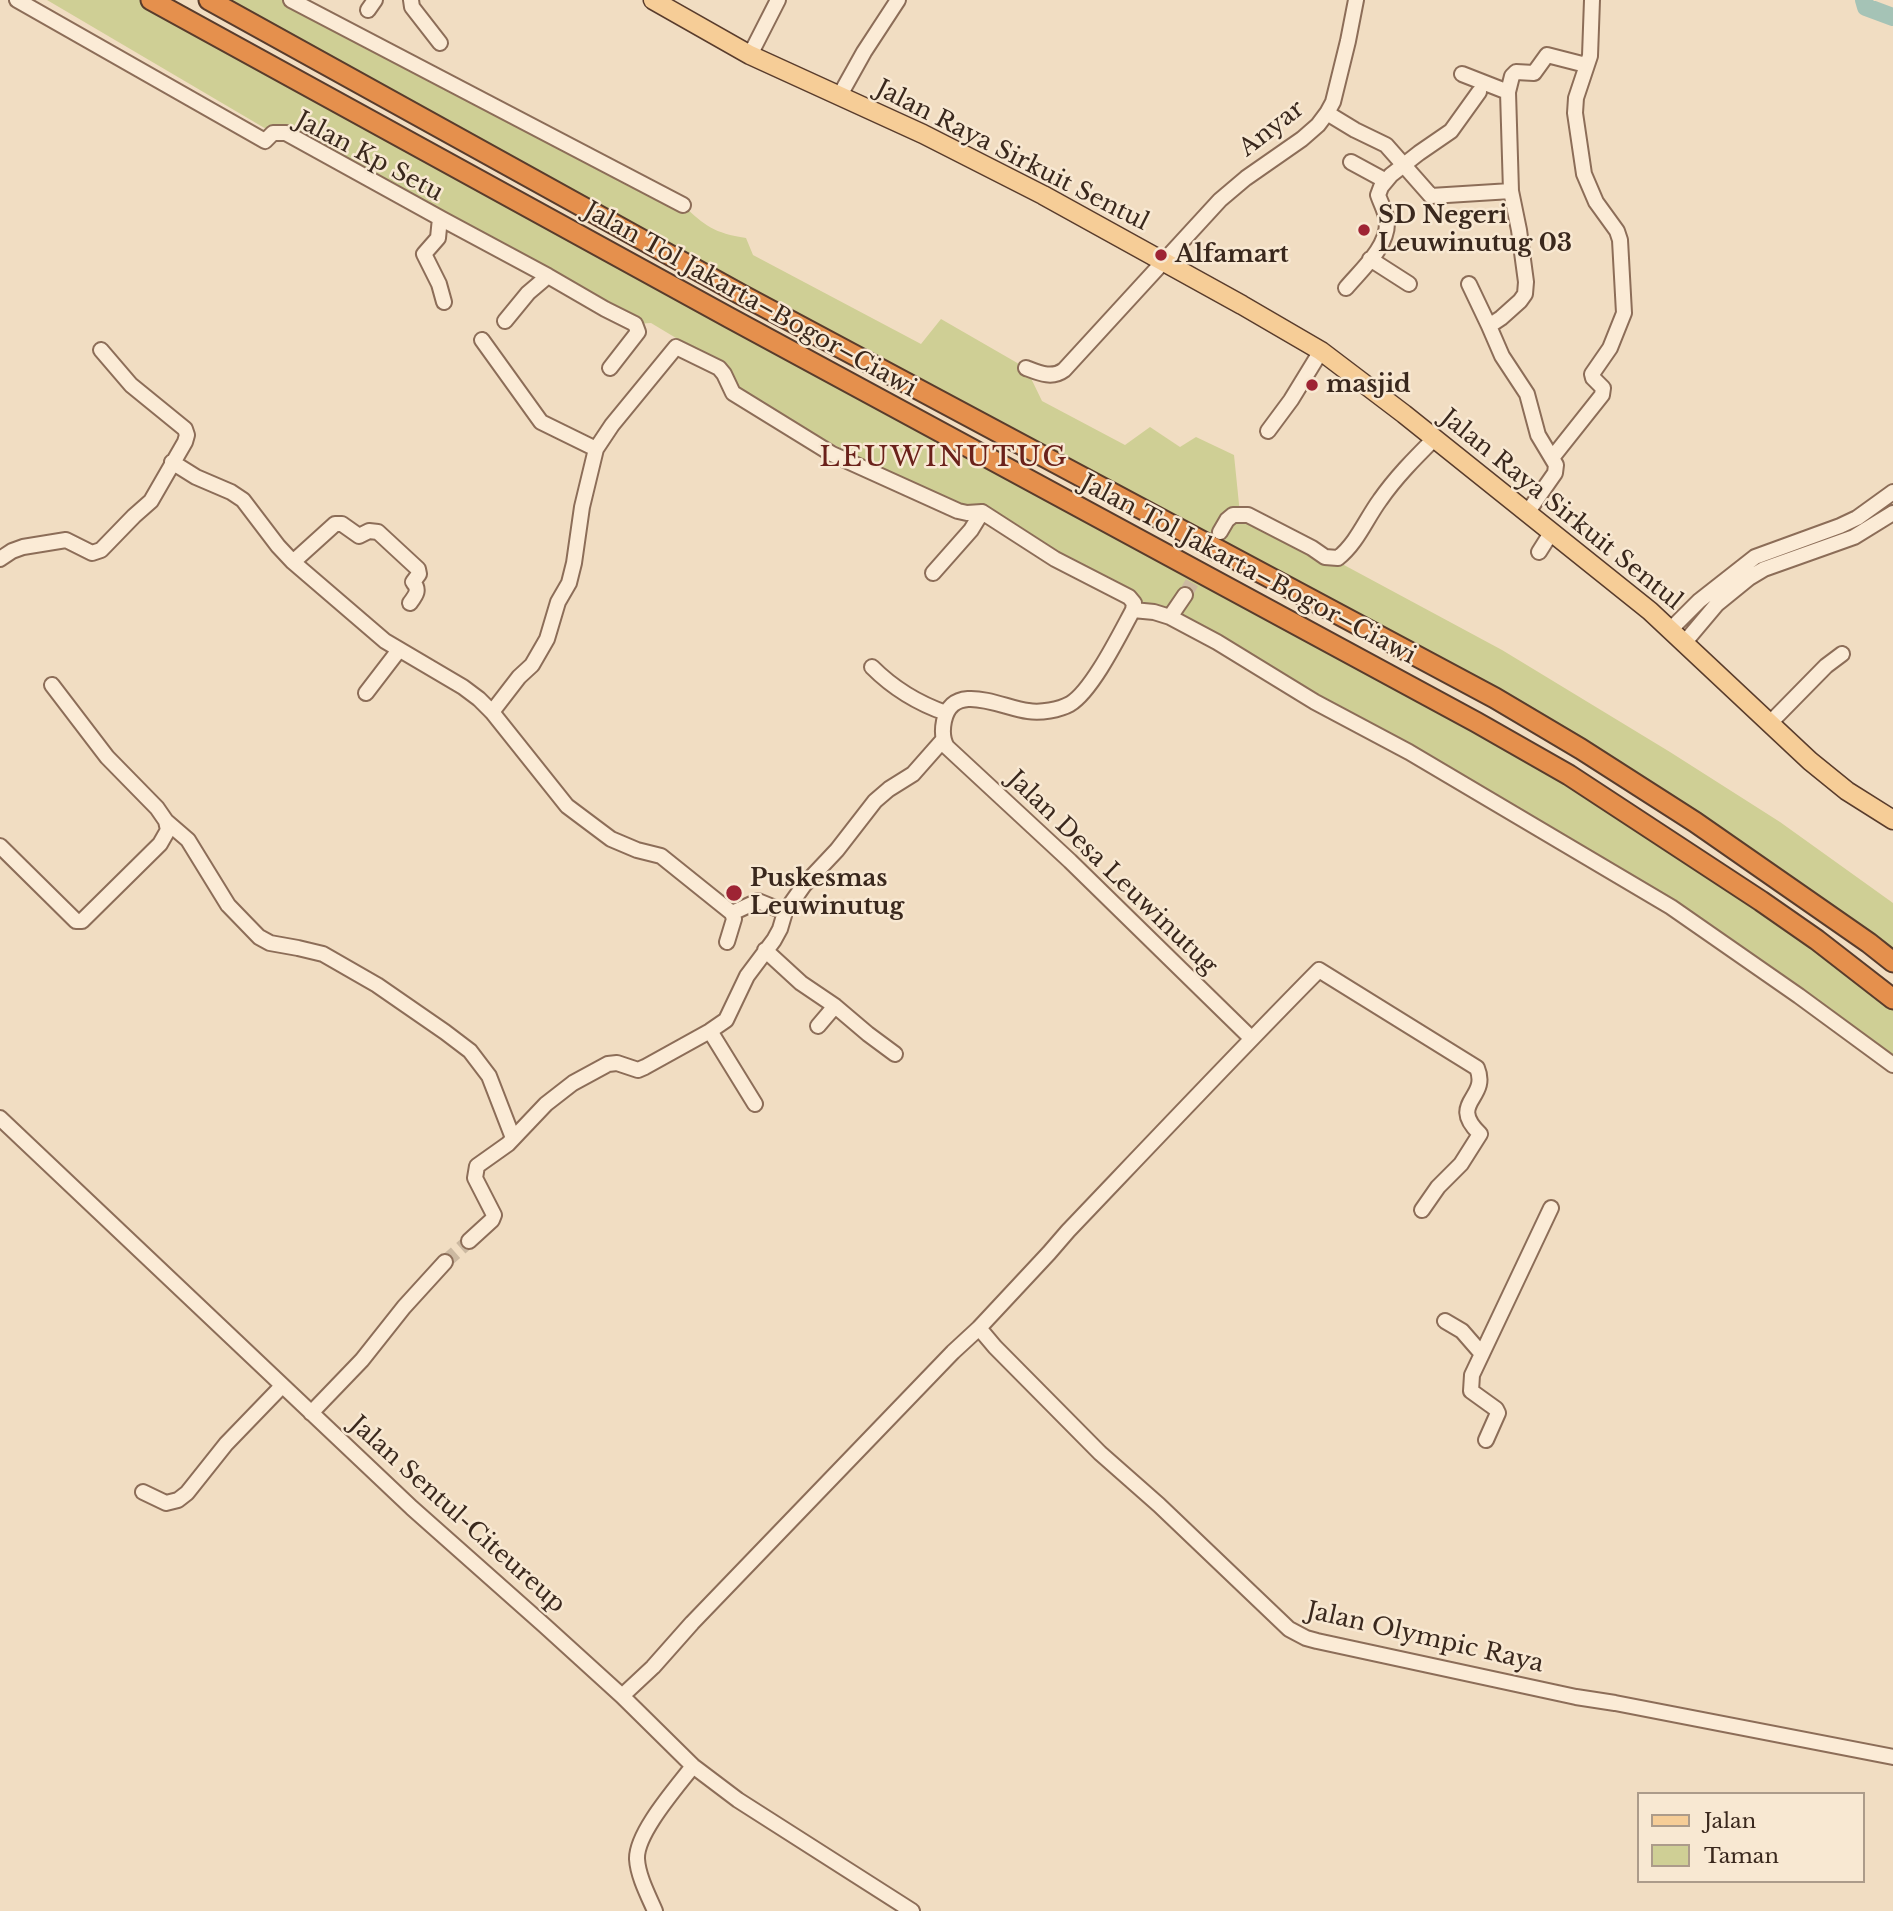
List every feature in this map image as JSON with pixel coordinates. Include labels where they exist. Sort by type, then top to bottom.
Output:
[{"type":"highway","name":"Jalan Tol Jakarta–Bogor–Ciawi","points":[[151,0],[1569,775],[1761,901],[1893,999]]},
{"type":"highway","name":"Jalan Tol Jakarta–Bogor–Ciawi","points":[[209,0],[742,295],[1495,698],[1581,749],[1704,829],[1893,962]]},
{"type":"main road","name":"Jalan Raya Sirkuit Sentul","points":[[653,0],[750,55],[923,134],[1043,195],[1321,351],[1435,438],[1632,596],[1685,642],[1810,761],[1847,791],[1893,820]]},
{"type":"street","name":"Jalan Kp Setu","points":[[17,0],[265,141],[273,133],[286,133],[440,218],[438,238],[424,254],[439,284],[444,302]]},
{"type":"street","points":[[291,0],[683,205]]},
{"type":"street","points":[[411,0],[412,7],[440,43]]},
{"type":"street","points":[[750,55],[778,0]]},
{"type":"street","points":[[840,95],[898,0]]},
{"type":"street","name":"Anyar","points":[[1026,368],[1049,375],[1064,370],[1220,200],[1318,125],[1333,102],[1356,0]]},
{"type":"street","points":[[1552,458],[1602,395],[1603,388],[1592,374],[1610,348],[1624,313],[1620,240],[1617,231],[1596,202],[1584,174],[1575,107],[1590,56],[1592,0]]},
{"type":"street","points":[[1489,326],[1511,310],[1525,293],[1519,230],[1511,191],[1508,92],[1512,76],[1516,72],[1534,73],[1547,55],[1586,65]]},
{"type":"street","points":[[1462,75],[1508,92]]},
{"type":"street","points":[[1346,288],[1376,254],[1385,238],[1387,222],[1378,195],[1386,181],[1404,164],[1451,131],[1479,92]]},
{"type":"street","points":[[1327,113],[1386,145],[1431,196],[1511,191]]},
{"type":"street","points":[[1350,162],[1386,181]]},
{"type":"street","points":[[440,218],[635,324],[638,332],[610,368]]},
{"type":"street","points":[[1370,259],[1409,284]]},
{"type":"street","points":[[505,321],[528,293],[548,276]]},
{"type":"street","points":[[1469,284],[1503,356],[1527,394],[1538,435],[1556,465],[1555,473],[1527,513]]},
{"type":"street","points":[[482,340],[541,422],[596,449]]},
{"type":"street","points":[[469,1241],[494,1215],[475,1178],[477,1166],[508,1144],[546,1104],[590,1073],[608,1064],[617,1063],[638,1070],[726,1020],[747,976],[780,929],[785,912],[804,885],[837,850],[875,801],[913,774],[943,740],[946,713],[952,705],[967,700],[998,702],[1030,712],[1052,710],[1073,703],[1091,682],[1133,610],[1134,603],[1129,597],[1055,559],[982,512],[958,511],[832,454],[733,393],[719,368],[677,347],[612,425],[596,449],[582,507],[573,569],[569,583],[558,602],[547,639],[532,665],[519,677],[492,712]]},
{"type":"street","points":[[0,559],[23,547],[66,540],[92,553],[101,550],[150,501],[186,442],[185,429],[131,386],[102,350]]},
{"type":"street","points":[[1268,431],[1321,351]]},
{"type":"street","points":[[1220,532],[1233,515],[1248,515],[1325,557],[1338,558],[1353,544],[1380,500],[1405,468],[1435,438]]},
{"type":"street","points":[[173,463],[243,500],[293,562],[384,641],[479,699],[567,806],[611,839],[661,856],[690,877],[733,916]]},
{"type":"street","points":[[1685,642],[1717,604],[1726,587],[1755,557],[1840,526],[1893,492]]},
{"type":"street","points":[[933,573],[971,530],[982,512]]},
{"type":"street","points":[[1670,630],[1699,601],[1764,569],[1854,537],[1893,513]]},
{"type":"street","points":[[293,562],[338,523],[359,536],[369,531],[379,532],[418,569],[419,574],[413,582],[417,591],[410,603]]},
{"type":"street","points":[[1539,552],[1551,533]]},
{"type":"street","points":[[1170,617],[1185,595]]},
{"type":"street","points":[[1133,610],[1170,617],[1217,642],[1315,702],[1409,752],[1671,907],[1893,1065]]},
{"type":"street","points":[[366,693],[399,650]]},
{"type":"street","points":[[1769,724],[1826,666],[1842,654]]},
{"type":"street","points":[[872,667],[907,696],[946,713]]},
{"type":"street","points":[[52,685],[107,757],[158,808],[166,821],[188,840],[228,905],[259,937],[270,943],[323,954],[377,985],[470,1051],[489,1076],[513,1138]]},
{"type":"street","name":"Jalan Desa Leuwinutug","points":[[943,740],[947,747],[1070,861],[1251,1038]]},
{"type":"street","points":[[0,846],[76,921],[82,921],[160,844],[168,830],[166,821]]},
{"type":"street","points":[[727,942],[733,916],[758,901],[785,912]]},
{"type":"street","points":[[765,950],[801,982],[895,1054]]},
{"type":"street","points":[[622,1696],[979,1328],[1251,1038],[1319,970],[1477,1068],[1481,1078],[1480,1086],[1466,1115],[1470,1124],[1480,1134],[1461,1164],[1438,1187],[1422,1210]]},
{"type":"street","points":[[818,1026],[835,1006]]},
{"type":"street","points":[[710,1031],[755,1104]]},
{"type":"street","name":"Jalan Sentul-Citeureup","points":[[0,1118],[412,1508],[622,1696],[693,1766],[738,1800],[912,1911]]},
{"type":"street","points":[[1486,1440],[1497,1413],[1496,1409],[1474,1394],[1470,1386],[1472,1375],[1551,1208]]},
{"type":"street","points":[[311,1413],[362,1360],[404,1307],[445,1262]]},
{"type":"street","points":[[1445,1321],[1462,1331],[1482,1354]]},
{"type":"street","name":"Jalan Olympic Raya","points":[[979,1328],[1100,1453],[1297,1634],[1318,1641],[1576,1697],[1893,1758]]},
{"type":"street","points":[[143,1492],[166,1503],[178,1500],[187,1493],[226,1444],[282,1386]]},
{"type":"street","points":[[655,1911],[639,1871],[639,1844],[693,1766]]},
{"type":"green space","points":[[47,0],[151,0],[1440,702],[1893,999],[1893,1065],[1662,901],[1217,642],[1042,549],[765,410],[681,341],[651,323],[635,324],[273,133]]},
{"type":"green space","points":[[209,0],[291,0],[683,205],[711,228],[746,238],[753,255],[921,344],[941,319],[1026,368],[1042,401],[1125,445],[1150,427],[1180,447],[1196,437],[1234,455],[1240,514],[1331,558],[1502,650],[1780,822],[1893,903],[1893,962],[1581,749]]},
{"type":"waterway","points":[[1864,0],[1866,7],[1893,17]]},
{"type":"tunnel","points":[[1185,595],[1217,538]]},
{"type":"tunnel","points":[[445,1262],[469,1241]]},
{"type":"place","name":"SD Negeri Leuwinutug 03","points":[[1364,230]]},
{"type":"place","name":"Alfamart","points":[[1161,255]]},
{"type":"place","name":"masjid","points":[[1312,385]]},
{"type":"place","name":"Puskesmas Leuwinutug","points":[[734,893]]},
{"type":"district","name":"LEUWINUTUG","points":[[944,458]]}]
